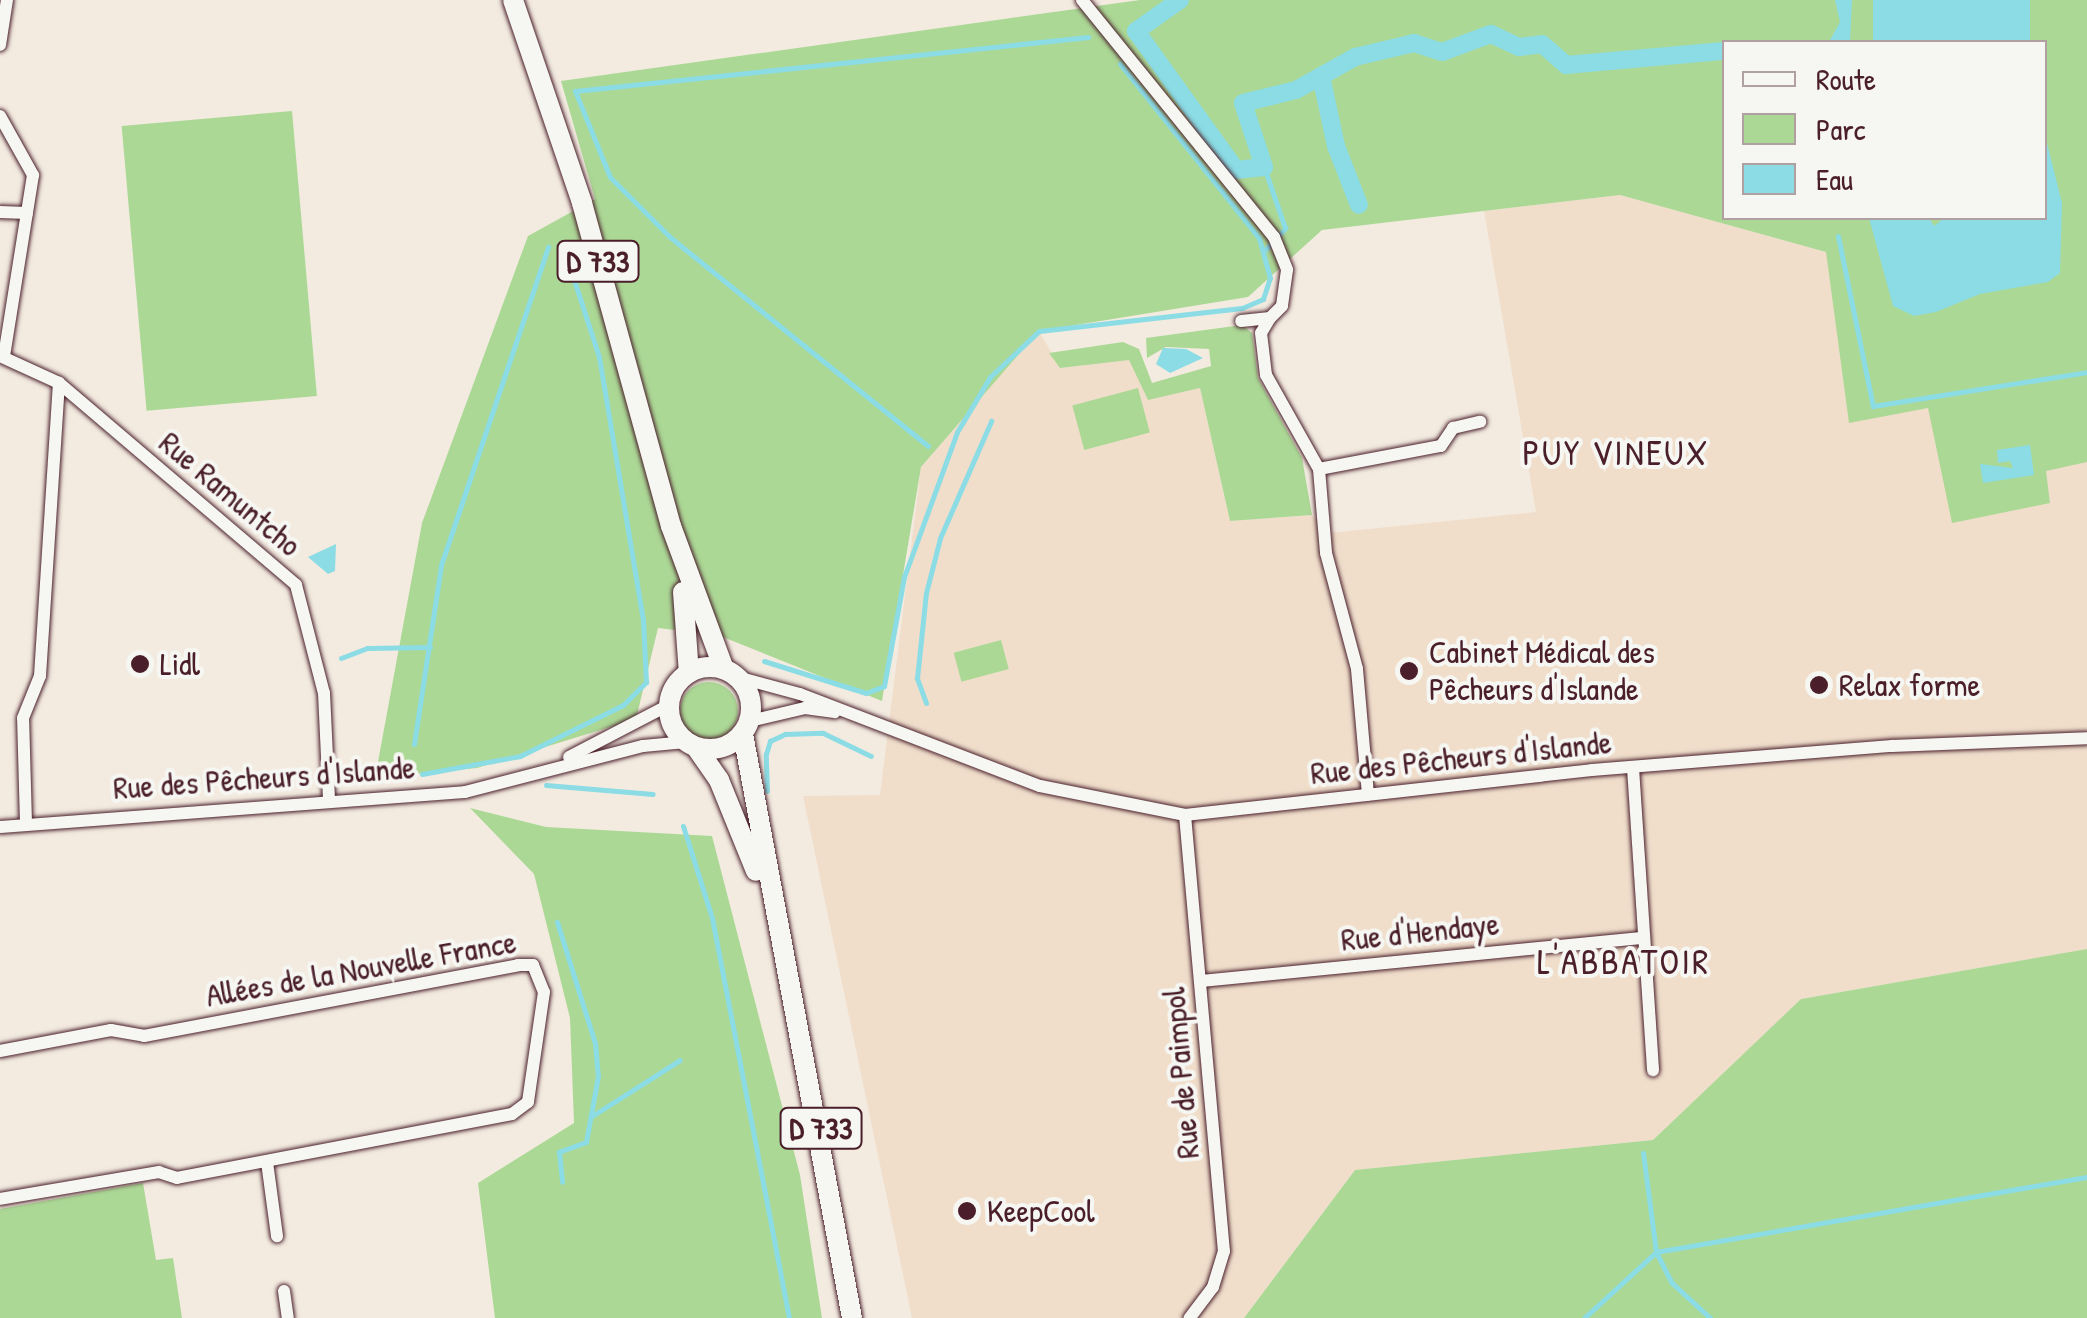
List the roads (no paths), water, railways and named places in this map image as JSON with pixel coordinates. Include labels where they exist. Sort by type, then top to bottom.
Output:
[{"type":"main road","name":"D 733","points":[[513,0],[582,203],[672,526],[690,632],[689,673]]},
{"type":"main road","name":"D 733","points":[[672,526],[731,673]]},
{"type":"main road","points":[[689,673],[731,673],[750,697],[746,727],[722,748],[691,745],[669,705],[689,673]]},
{"type":"main road","name":"D 733","points":[[746,727],[780,940],[816,1098],[852,1318]]},
{"type":"main road","name":"D 733","points":[[691,745],[728,799],[780,940]]},
{"type":"street","points":[[0,46],[7,0]]},
{"type":"street","points":[[1082,0],[1276,241],[1288,285],[1282,306],[1261,333],[1266,376],[1319,469],[1326,553],[1357,669],[1368,794]]},
{"type":"street","points":[[0,116],[33,176],[2,356]]},
{"type":"street","points":[[0,212],[27,213]]},
{"type":"street","points":[[1241,321],[1270,318]]},
{"type":"street","name":"Rue Ramuntcho","points":[[2,356],[59,384],[296,585],[324,693],[329,800]]},
{"type":"street","points":[[26,824],[23,718],[40,676],[59,384]]},
{"type":"street","points":[[1319,469],[1441,446],[1453,428],[1480,422]]},
{"type":"street","name":"Rue des Pêcheurs d'Islande","points":[[731,673],[857,714],[1040,786],[1185,815],[1634,768],[1892,746],[2087,738]]},
{"type":"street","name":"Rue des Pêcheurs d'Islande","points":[[530,774],[669,705]]},
{"type":"street","name":"Rue des Pêcheurs d'Islande","points":[[746,727],[805,708],[857,714]]},
{"type":"street","name":"Rue des Pêcheurs d'Islande","points":[[0,826],[465,792],[530,774],[691,745]]},
{"type":"street","points":[[1634,768],[1653,1070]]},
{"type":"street","name":"Rue de Paimpol","points":[[1185,815],[1224,1251],[1221,1270],[1190,1318]]},
{"type":"street","name":"Rue d'Hendaye","points":[[1202,981],[1644,938]]},
{"type":"street","name":"Allées de la Nouvelle France","points":[[0,1051],[111,1030],[144,1036],[518,965],[533,966],[542,976],[528,1102],[512,1114],[267,1162],[0,1199]]},
{"type":"street","points":[[267,1162],[277,1236]]},
{"type":"street","points":[[284,1291],[288,1318]]},
{"type":"water","points":[[1835,0],[1852,0],[1850,40],[1830,40],[1840,22]]},
{"type":"water","points":[[1873,0],[2030,0],[2030,40],[1873,40]]},
{"type":"water","points":[[2047,143],[2062,203],[2060,273],[2048,282],[1980,294],[1936,312],[1914,316],[1893,306],[1870,220],[1930,220],[1934,226],[1942,220],[2047,220]]},
{"type":"water","points":[[1163,348],[1186,349],[1203,358],[1170,373],[1156,364]]},
{"type":"water","points":[[2030,445],[2034,475],[1983,483],[1980,464],[2013,468],[2010,461],[1998,463],[1997,450]]},
{"type":"water","points":[[336,544],[335,571],[328,574],[308,557]]},
{"type":"waterway","points":[[1180,0],[1136,31],[1236,170],[1264,167],[1243,103],[1296,90],[1355,57],[1414,43],[1442,52],[1491,34],[1519,47],[1542,44],[1566,65],[1722,51]]},
{"type":"waterway","points":[[928,446],[670,237],[610,177],[575,91],[1088,37]]},
{"type":"waterway","points":[[764,661],[866,693],[884,686],[904,577],[957,432],[990,377],[1039,331],[1242,308],[1263,299],[1270,278],[1259,238],[1120,64]]},
{"type":"waterway","points":[[1321,76],[1336,146],[1359,205]]},
{"type":"waterway","points":[[1263,252],[1285,228],[1264,167]]},
{"type":"waterway","points":[[1838,236],[1873,406],[2087,372]]},
{"type":"waterway","points":[[414,744],[441,565],[548,247]]},
{"type":"waterway","points":[[422,774],[520,756],[623,705],[646,682],[643,620],[599,357],[570,268]]},
{"type":"waterway","points":[[926,703],[917,678],[926,593],[940,538],[991,421]]},
{"type":"waterway","points":[[341,658],[367,648],[430,647]]},
{"type":"waterway","points":[[767,791],[766,754],[770,741],[785,734],[823,733],[871,756]]},
{"type":"waterway","points":[[546,785],[653,794]]},
{"type":"waterway","points":[[683,826],[712,918],[789,1318]]},
{"type":"waterway","points":[[557,922],[595,1043],[598,1076],[586,1142],[559,1152],[562,1182]]},
{"type":"waterway","points":[[592,1116],[680,1060]]},
{"type":"waterway","points":[[1643,1153],[1656,1252],[1672,1283],[1710,1318]]},
{"type":"waterway","points":[[1584,1318],[1656,1252],[2087,1177]]},
{"type":"place","name":"Lidl","points":[[140,664]]},
{"type":"place","name":"Cabinet Médical des Pêcheurs d'Islande","points":[[1409,671]]},
{"type":"place","name":"Relax forme","points":[[1819,685]]},
{"type":"place","name":"KeepCool","points":[[967,1211]]},
{"type":"district","name":"PUY VINEUX","points":[[1616,453]]},
{"type":"district","name":"L'ABBATOIR","points":[[1624,962]]}]
